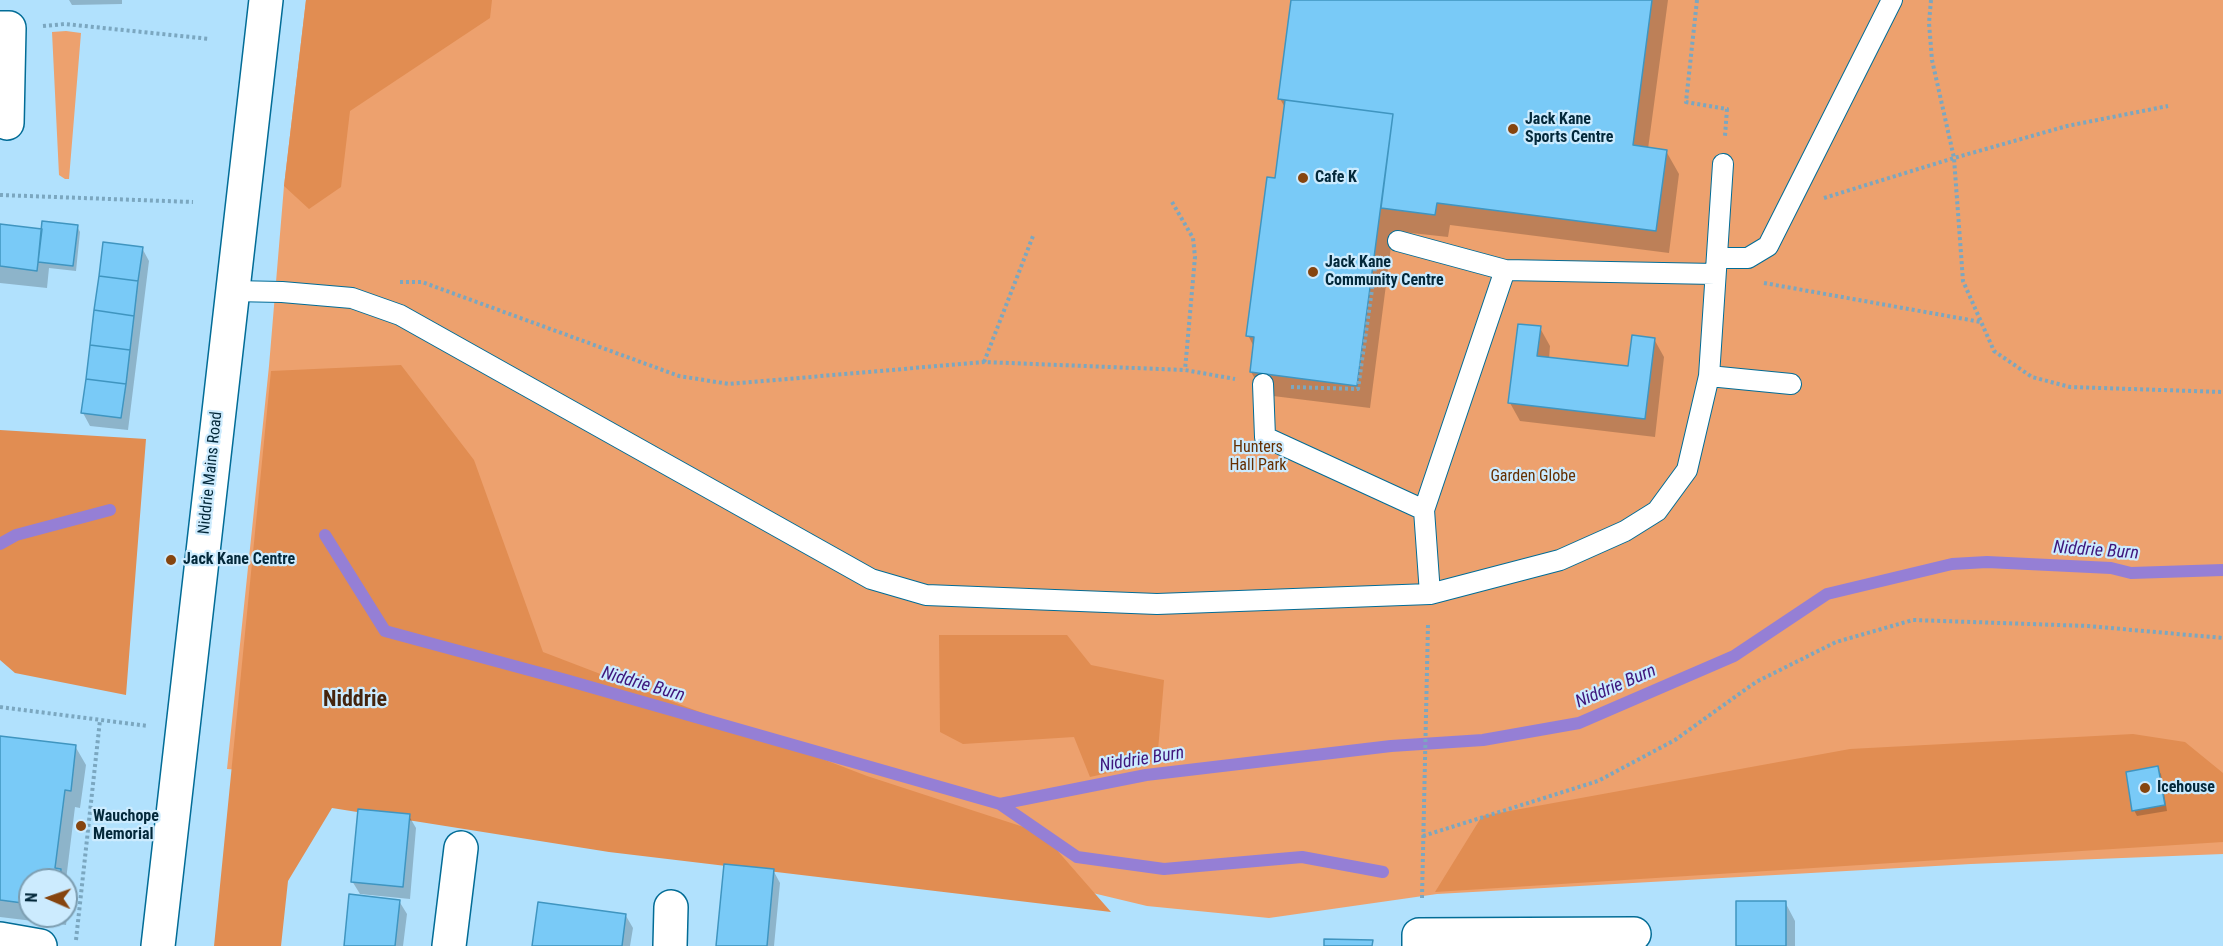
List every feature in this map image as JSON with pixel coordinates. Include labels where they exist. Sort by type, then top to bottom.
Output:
[{"type":"main road","name":"Niddrie Mains Road","points":[[158,946],[266,0]]},
{"type":"main road","points":[[5,28],[7,123]]},
{"type":"main road","points":[[449,946],[461,848]]},
{"type":"main road","points":[[670,946],[671,907]]},
{"type":"main road","points":[[1419,940],[1634,934]]},
{"type":"main road","points":[[0,939],[40,946]]},
{"type":"lane","points":[[1398,241],[1505,270],[1716,266],[1748,258],[1768,246],[1892,0]]},
{"type":"lane","points":[[232,291],[282,292],[352,298],[400,315],[871,579],[926,595],[1157,604],[1430,594],[1560,560],[1625,531],[1657,511],[1687,470],[1709,376],[1723,164]]},
{"type":"lane","points":[[1430,594],[1424,510],[1505,270]]},
{"type":"lane","points":[[1709,376],[1791,384]]},
{"type":"lane","points":[[1263,385],[1264,437],[1424,510]]},
{"type":"path","points":[[1697,0],[1686,102],[1727,109],[1723,164]]},
{"type":"path","points":[[1931,0],[1929,23],[1932,60],[1954,158],[1964,281],[1994,351],[2032,377],[2070,387],[2223,392]]},
{"type":"path","points":[[5,28],[65,24],[210,39]]},
{"type":"path","points":[[1786,210],[2067,126],[2168,106]]},
{"type":"path","points":[[0,195],[193,202]]},
{"type":"path","points":[[1172,202],[1192,238],[1195,257],[1185,370]]},
{"type":"path","points":[[372,305],[398,282],[422,282],[679,376],[729,384],[984,362],[1185,370],[1263,385],[1358,389],[1380,235],[1398,241]]},
{"type":"path","points":[[984,362],[1033,236]]},
{"type":"path","points":[[1716,266],[1982,322]]},
{"type":"path","points":[[1419,940],[1430,594]]},
{"type":"path","points":[[1423,836],[1598,781],[1675,740],[1755,682],[1836,642],[1913,620],[2088,626],[2223,638]]},
{"type":"path","points":[[0,706],[181,730]]},
{"type":"path","points":[[76,946],[100,720]]},
{"type":"green space","name":"Hunters Hall Park","points":[[306,0],[2223,0],[2223,854],[1971,864],[1437,894],[1269,918],[1147,906],[913,850],[502,790],[227,769],[269,366],[284,186]]},
{"type":"green space","points":[[52,32],[81,33],[69,179],[59,175]]},
{"type":"shaded area","points":[[306,0],[492,0],[490,18],[350,111],[341,187],[309,209],[284,186]]},
{"type":"shaded area","points":[[401,365],[474,460],[543,652],[867,776],[1042,833],[1111,912],[609,852],[332,808],[288,881],[281,946],[214,946],[271,371]]},
{"type":"shaded area","points":[[0,430],[146,439],[126,695],[15,673],[0,660]]},
{"type":"shaded area","points":[[939,635],[1067,635],[1091,665],[1164,680],[1157,762],[1090,777],[1074,737],[963,744],[940,732]]},
{"type":"shaded area","points":[[2133,734],[2185,742],[2223,773],[2223,842],[1435,892],[1482,816],[1850,749]]},
{"type":"building","name":"Jack Kane Sports Centre","points":[[1291,0],[1652,0],[1633,145],[1667,150],[1656,231],[1437,203],[1435,215],[1381,208],[1393,114],[1278,99]]},
{"type":"building","name":"Jack Kane Community Centre","points":[[1285,100],[1393,114],[1357,386],[1250,372],[1254,337],[1246,336],[1267,177],[1275,178]]},
{"type":"building","points":[[42,221],[78,225],[73,266],[38,262]]},
{"type":"building","points":[[0,224],[42,229],[37,271],[0,266]]},
{"type":"building","points":[[103,242],[143,247],[138,281],[99,276]]},
{"type":"building","points":[[99,276],[138,281],[134,316],[94,310]]},
{"type":"building","points":[[94,310],[134,316],[130,350],[90,345]]},
{"type":"building","points":[[1518,324],[1541,326],[1537,356],[1628,366],[1632,335],[1655,338],[1645,419],[1508,403]]},
{"type":"building","points":[[90,345],[130,350],[126,384],[86,379]]},
{"type":"building","points":[[86,379],[126,384],[121,418],[81,413]]},
{"type":"building","points":[[0,736],[76,745],[71,791],[65,790],[55,868],[18,868],[18,902],[0,900]]},
{"type":"building","name":"Icehouse","points":[[2158,766],[2165,805],[2132,811],[2126,772]]},
{"type":"building","points":[[358,809],[410,814],[403,887],[351,882]]},
{"type":"building","points":[[724,864],[774,869],[767,946],[716,946]]},
{"type":"building","points":[[349,894],[400,900],[395,946],[344,946]]},
{"type":"building","points":[[1736,901],[1786,901],[1786,946],[1736,946]]},
{"type":"building","points":[[538,902],[626,914],[622,946],[532,946]]},
{"type":"building","points":[[1324,939],[1373,940],[1372,946],[1324,946]]},
{"type":"waterway","name":"Niddrie Burn","points":[[0,544],[16,535],[110,510]]},
{"type":"waterway","name":"Niddrie Burn","points":[[325,535],[385,631],[566,680],[1000,804],[1077,857],[1164,869],[1302,857],[1383,872]]},
{"type":"waterway","name":"Niddrie Burn","points":[[1000,804],[1146,775],[1391,746],[1483,740],[1579,723],[1734,656],[1827,594],[1952,564],[1987,562],[2111,568],[2131,573],[2223,570]]},
{"type":"place","name":"Jack Kane Sports Centre","points":[[1513,129]]},
{"type":"place","name":"Cafe K","points":[[1303,178]]},
{"type":"place","name":"Jack Kane Community Centre","points":[[1313,272]]},
{"type":"place","name":"Jack Kane Centre","points":[[171,560]]},
{"type":"place","name":"Icehouse","points":[[2145,788]]},
{"type":"place","name":"Wauchope Memorial","points":[[81,826]]},
{"type":"district","name":"Niddrie","points":[[355,700]]},
{"type":"park label","name":"Garden Globe","points":[[1533,477]]}]
